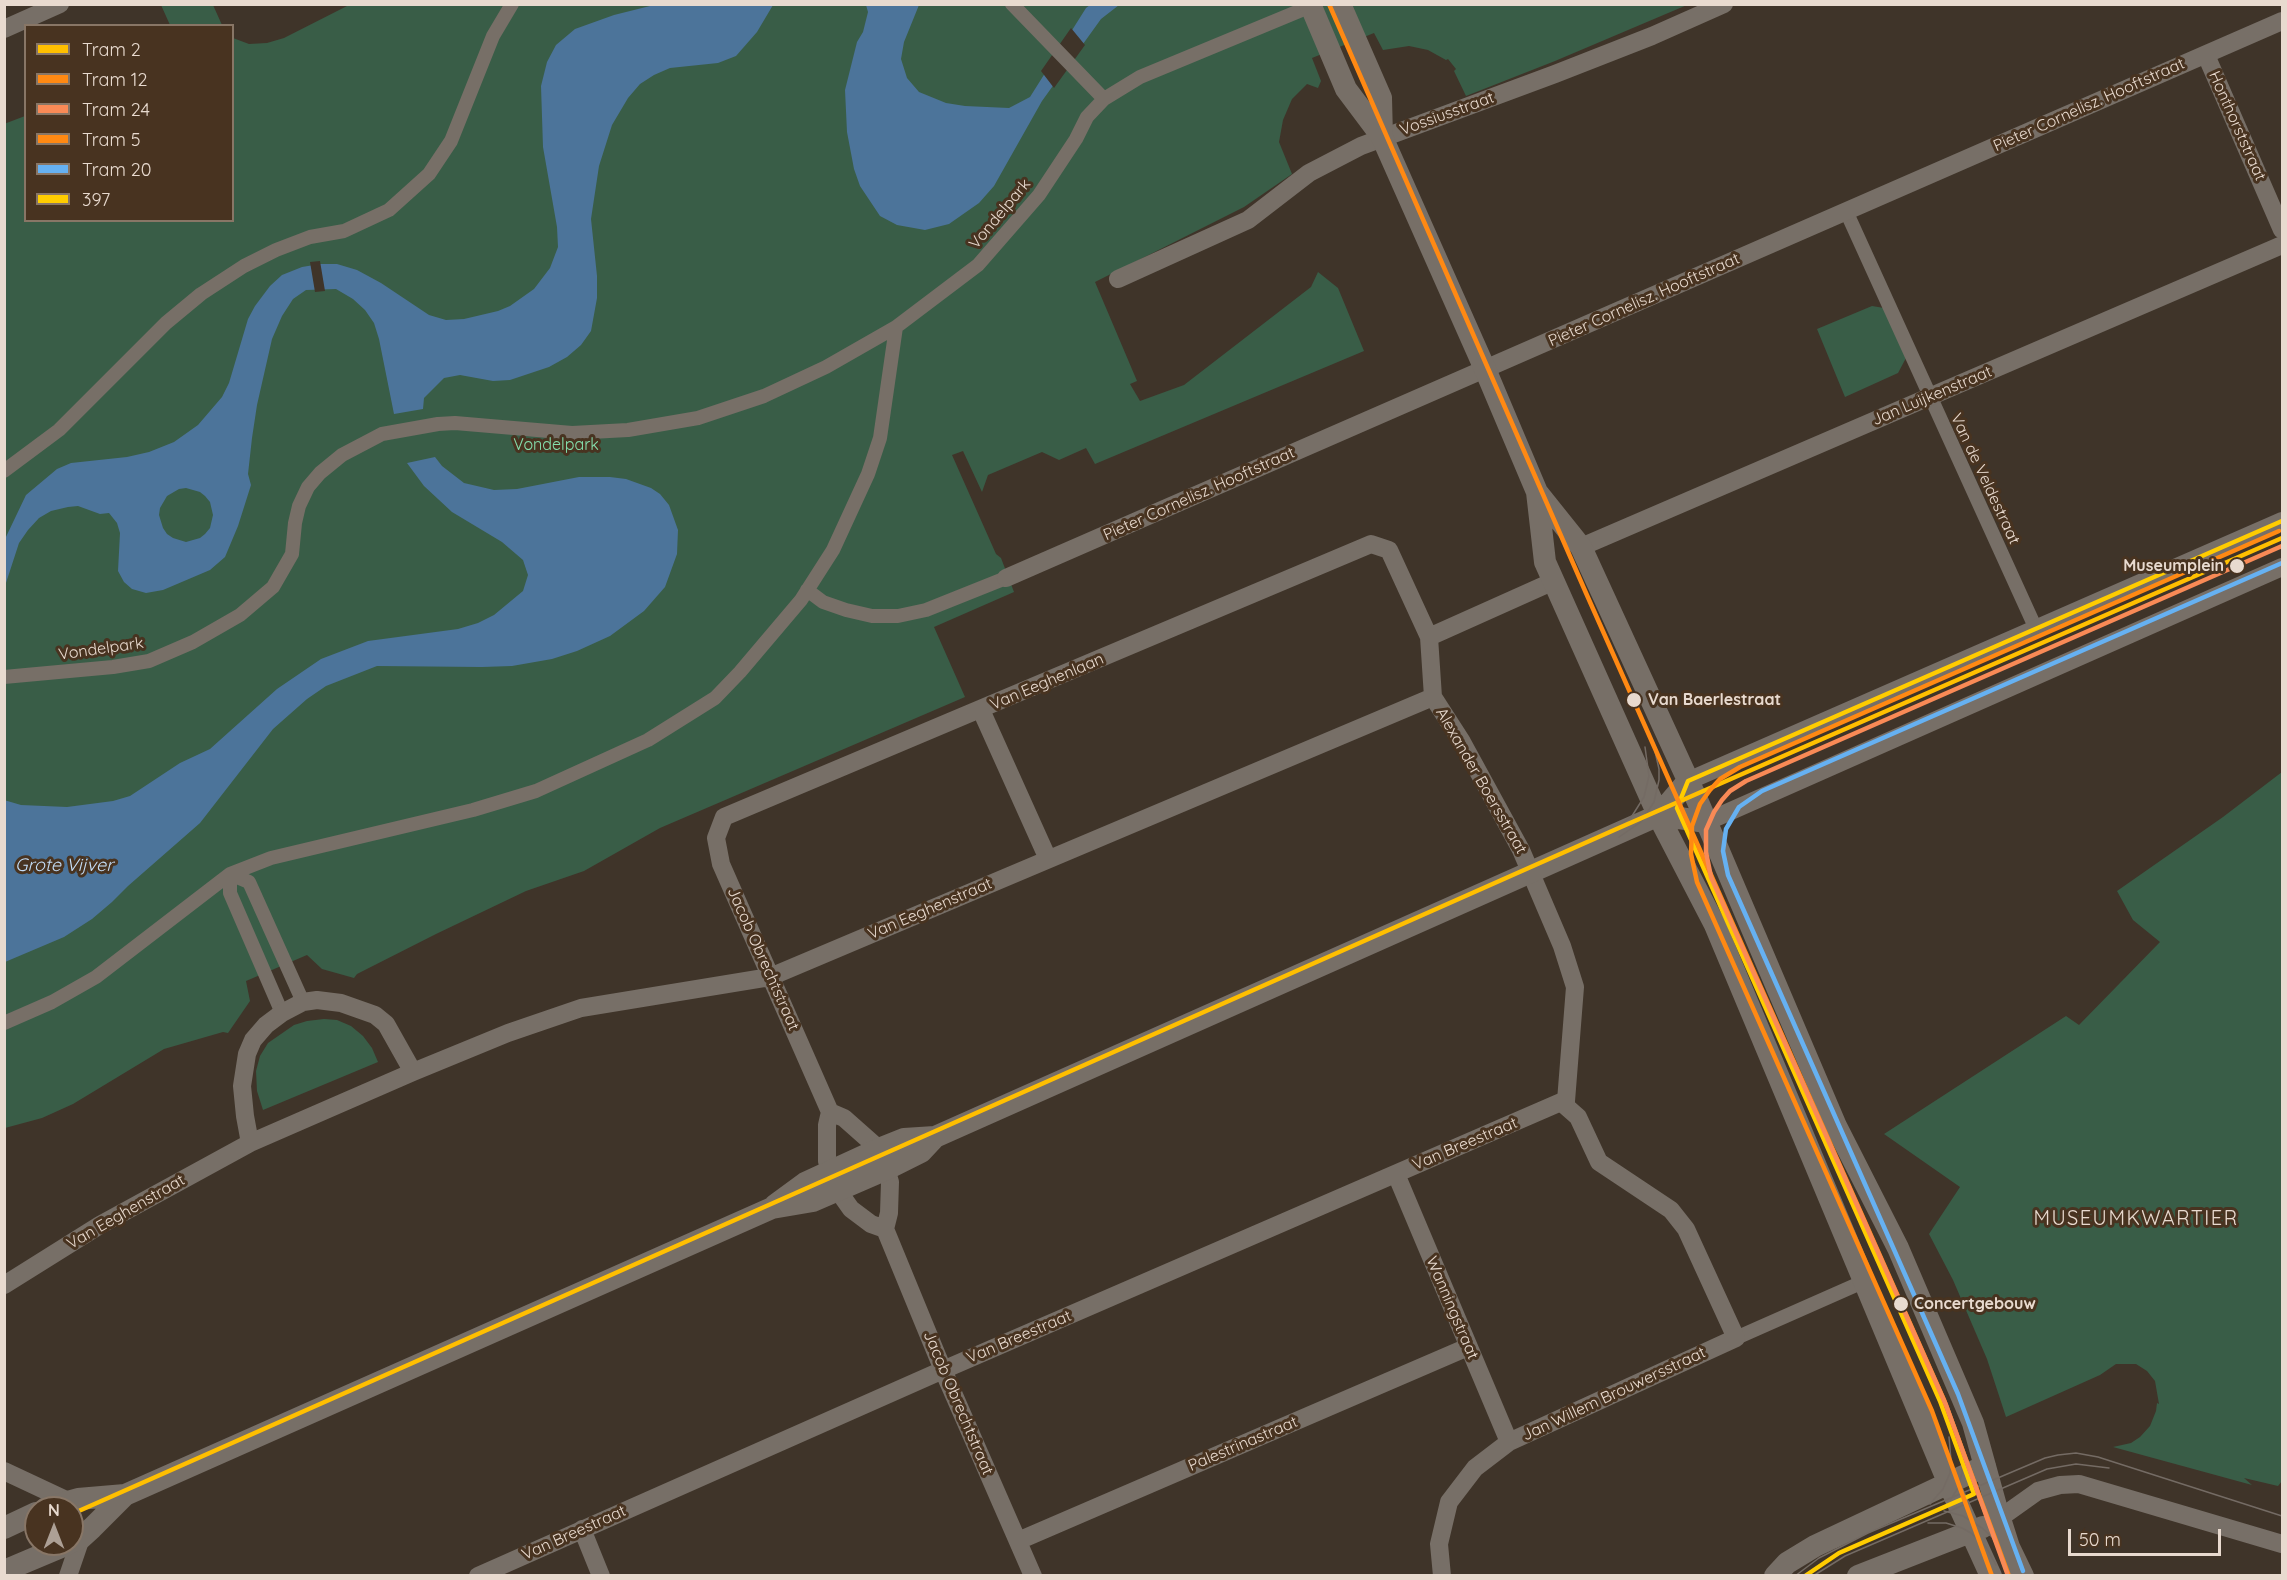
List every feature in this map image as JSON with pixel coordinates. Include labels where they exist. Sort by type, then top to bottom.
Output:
[{"type":"street","points":[[4,29],[60,4]]},
{"type":"street","points":[[4,471],[59,430],[166,323],[201,294],[244,266],[276,250],[310,237],[344,231],[389,210],[429,174],[451,141],[493,36],[512,4]]},
{"type":"street","points":[[1012,4],[1104,99]]},
{"type":"street","points":[[1310,4],[1346,89],[1382,137],[1538,492],[1581,547],[1688,781],[1836,1126],[1898,1248],[1973,1423],[2009,1547],[2023,1575]]},
{"type":"street","name":"Vondelpark","points":[[4,677],[113,667],[149,661],[193,642],[240,615],[273,586],[292,554],[299,506],[308,487],[342,454],[371,438],[402,429],[438,423],[582,433],[628,430],[698,418],[764,396],[826,367],[896,327],[946,291],[985,257],[1039,195],[1088,117],[1104,99],[1140,77],[1316,4]]},
{"type":"street","points":[[1340,4],[1381,98],[1382,137]]},
{"type":"street","name":"Vossiusstraat","points":[[1118,279],[1248,220],[1309,173],[1382,137],[1404,131],[1555,74],[1652,36],[1724,4]]},
{"type":"street","name":"Pieter Cornelisz. Hooftstraat","points":[[1006,578],[2283,21]]},
{"type":"street","name":"Honthorststraat","points":[[2206,55],[2283,230]]},
{"type":"street","name":"Van de Veldestraat","points":[[1846,211],[2036,628]]},
{"type":"street","name":"Jan Luijkenstraat","points":[[1581,547],[2283,245]]},
{"type":"street","points":[[4,1023],[52,1002],[96,977],[230,874],[282,855],[473,810],[536,791],[648,740],[715,698],[740,672],[807,590],[833,550],[868,474],[880,438],[896,327]]},
{"type":"street","points":[[1538,492],[1545,562],[1659,815],[1715,925],[1949,1484],[1991,1575]]},
{"type":"street","points":[[84,1499],[125,1495],[772,1208],[813,1201],[834,1181],[883,1159],[921,1152],[935,1137],[1659,815],[1688,781],[2283,520]]},
{"type":"street","name":"Van Eeghenlaan","points":[[716,838],[724,818],[1371,544],[1389,550]]},
{"type":"street","name":"Alexander Boersstraat","points":[[1389,550],[1429,637],[1433,697],[1467,752],[1521,850],[1562,946],[1575,987],[1566,1101],[1562,1102]]},
{"type":"street","points":[[1659,815],[1706,822],[2283,567]]},
{"type":"street","points":[[807,590],[824,602],[846,610],[872,616],[898,616],[926,610],[1006,578]]},
{"type":"street","points":[[1429,637],[1554,581]]},
{"type":"street","name":"Van Eeghenstraat","points":[[4,1285],[100,1225],[250,1143],[413,1072],[508,1033],[581,1008],[770,977],[1433,697]]},
{"type":"street","points":[[981,710],[1048,859]]},
{"type":"street","name":"Jacob Obrechtstraat","points":[[716,838],[721,864],[830,1112],[827,1125],[827,1161],[834,1181]]},
{"type":"street","points":[[230,874],[249,882],[303,1002]]},
{"type":"street","points":[[230,874],[230,892],[282,1013]]},
{"type":"street","points":[[250,1143],[242,1086],[247,1054],[253,1040],[266,1025],[303,1002],[317,1000],[341,1003],[375,1015],[386,1024],[413,1072]]},
{"type":"street","points":[[1562,1102],[1578,1117],[1599,1162],[1671,1210],[1686,1230],[1736,1338]]},
{"type":"street","name":"Van Breestraat","points":[[478,1575],[943,1370],[1562,1102]]},
{"type":"street","points":[[830,1112],[843,1118],[883,1159],[890,1182],[889,1214],[885,1229],[871,1224],[851,1209],[834,1181]]},
{"type":"street","name":"Wanningstraat","points":[[1396,1174],[1509,1442]]},
{"type":"street","name":"Jacob Obrechtstraat","points":[[885,1229],[943,1370],[1033,1575]]},
{"type":"street","name":"Jan Willem Brouwersstraat","points":[[1442,1575],[1439,1544],[1449,1502],[1475,1468],[1509,1442],[1865,1281]]},
{"type":"street","name":"Palestrinastraat","points":[[1018,1541],[1468,1347]]},
{"type":"street","points":[[1775,1575],[1787,1563],[1815,1546],[1985,1466]]},
{"type":"street","points":[[4,1471],[63,1496]]},
{"type":"street","points":[[1858,1575],[1971,1533],[2000,1518],[2038,1491],[2060,1485],[2079,1484],[2283,1544]]},
{"type":"street","points":[[84,1533],[125,1495]]},
{"type":"street","points":[[84,1506],[92,1510],[84,1526]]},
{"type":"street","points":[[4,1528],[24,1519]]},
{"type":"street","points":[[582,1529],[601,1575]]},
{"type":"street","points":[[4,1571],[38,1556]]},
{"type":"street","points":[[68,1575],[73,1556]]},
{"type":"green space","points":[[161,5],[213,5],[222,24],[170,24]]},
{"type":"green space","name":"Vondelpark","points":[[349,5],[1687,5],[1466,96],[1454,71],[1456,69],[1448,59],[1428,50],[1409,46],[1383,50],[1374,33],[1312,58],[1321,81],[1318,88],[1307,84],[1292,99],[1283,120],[1279,142],[1292,174],[1244,207],[1095,282],[1137,381],[1130,384],[1140,401],[1184,385],[1311,287],[1318,272],[1338,288],[1364,351],[1095,464],[1086,448],[1059,460],[1042,452],[988,475],[982,492],[963,451],[952,455],[996,554],[1001,558],[1014,592],[934,627],[965,697],[660,828],[584,871],[526,891],[436,934],[357,974],[354,978],[322,969],[307,955],[246,981],[250,1001],[228,1033],[223,1032],[164,1049],[73,1104],[42,1118],[5,1128],[4,124],[24,116],[24,222],[234,222],[234,38],[249,44],[267,43],[284,38]]},
{"type":"green space","points":[[1872,306],[1884,308],[1906,358],[1898,373],[1845,397],[1817,329]]},
{"type":"green space","points":[[2282,772],[2282,1481],[2278,1486],[2244,1478],[2252,1485],[2113,1447],[2131,1443],[2140,1437],[2150,1426],[2157,1403],[2159,1404],[2155,1381],[2147,1371],[2136,1364],[2116,1364],[2100,1375],[2006,1417],[1987,1359],[1953,1280],[1929,1234],[1960,1187],[1884,1134],[2066,1016],[2079,1025],[2160,942],[2133,920],[2117,891],[2223,817]]},
{"type":"green space","points":[[324,1019],[337,1020],[351,1026],[372,1048],[378,1062],[263,1110],[257,1091],[256,1071],[260,1056],[268,1043],[294,1025]]},
{"type":"water","points":[[654,5],[773,5],[757,32],[736,56],[718,63],[670,68],[654,75],[640,84],[628,98],[612,125],[599,166],[591,219],[597,298],[591,331],[581,345],[567,357],[549,367],[510,380],[493,381],[460,375],[444,378],[424,398],[423,409],[394,414],[379,339],[374,323],[365,310],[353,299],[336,289],[306,290],[293,299],[282,316],[272,339],[252,438],[248,474],[251,485],[225,557],[210,570],[163,590],[146,593],[132,589],[124,582],[118,571],[120,533],[117,523],[109,513],[100,514],[78,506],[68,507],[51,511],[39,518],[28,530],[19,543],[5,586],[5,539],[26,495],[57,469],[71,463],[127,457],[149,452],[174,442],[198,425],[222,397],[229,383],[248,319],[255,306],[270,286],[282,275],[302,267],[337,264],[357,270],[429,315],[446,320],[464,319],[498,311],[510,306],[534,289],[550,268],[558,247],[557,227],[543,147],[541,86],[547,62],[556,45],[575,29],[614,15]],"holes":[[[186,488],[200,492],[210,502],[213,515],[210,528],[200,538],[186,542],[167,534],[159,515],[167,496]]]},
{"type":"water","points":[[866,5],[919,5],[904,42],[901,59],[907,78],[919,92],[946,103],[1009,108],[1030,97],[1086,8],[1090,5],[1119,5],[1101,19],[1042,101],[994,186],[979,203],[949,224],[925,230],[897,225],[880,216],[860,186],[854,169],[847,132],[845,90],[857,42],[863,32],[868,12]]},
{"type":"water","name":"Grote Vijver","points":[[435,457],[442,466],[464,483],[494,490],[517,489],[579,477],[626,479],[651,488],[660,494],[669,505],[678,530],[677,554],[665,587],[644,611],[610,636],[552,659],[512,666],[377,666],[326,686],[307,699],[273,729],[200,823],[112,902],[92,919],[64,937],[5,962],[4,800],[21,805],[67,807],[113,801],[130,796],[180,763],[210,749],[277,689],[321,659],[368,641],[458,629],[478,623],[494,615],[523,591],[528,575],[523,560],[502,542],[452,512],[424,486],[407,463]]},
{"type":"pier","points":[[1071,28],[1085,45],[1054,88],[1041,71]]},
{"type":"pier","points":[[320,261],[325,291],[315,292],[310,262]]},
{"type":"tram line","name":"12","points":[[1329,4],[1586,593],[1944,1400],[2009,1576]]},
{"type":"tram line","name":"5","points":[[1992,1576],[1932,1411],[1697,882],[1691,854],[1692,826],[1700,804],[1710,790],[1720,779],[1740,767],[2279,531]]},
{"type":"tram line","name":"2","points":[[84,1509],[1621,827],[2282,538]]},
{"type":"tram line","name":"24","points":[[2007,1573],[1946,1405],[1711,877],[1706,852],[1706,830],[1722,800],[1730,791],[1746,781],[2282,546]]},
{"type":"tram line","name":"20","points":[[2023,1571],[1958,1394],[1728,875],[1723,851],[1726,829],[1739,807],[1762,791],[2282,563]]},
{"type":"tram line","points":[[1612,831],[1632,816],[1644,797],[1649,776],[1645,747]]},
{"type":"tram line","points":[[1619,837],[1641,822],[1654,802],[1659,780],[1654,747]]},
{"type":"tram line","points":[[1930,1504],[1943,1489],[1950,1473],[1949,1437]]},
{"type":"tram line","points":[[1951,1499],[1958,1488],[1962,1473],[1959,1438]]},
{"type":"tram line","points":[[1795,1576],[1819,1558],[1868,1533],[2045,1458],[2058,1455],[2076,1453],[2098,1457],[2282,1516]]},
{"type":"tram line","points":[[1813,1576],[1845,1556],[2047,1469],[2076,1464],[2109,1468]]},
{"type":"tram line","points":[[1944,1511],[1963,1516],[1982,1528],[1992,1537],[2001,1555]]},
{"type":"tram line","points":[[1928,1523],[1946,1523],[1971,1533],[1986,1547],[1996,1565]]},
{"type":"transit line","name":"397","points":[[1974,1494],[1940,1401],[1677,808],[1688,781],[2282,521]]},
{"type":"transit line","name":"397","points":[[1805,1576],[1839,1553],[1974,1494]]},
{"type":"place","name":"Museumplein","points":[[2237,566]]},
{"type":"place","name":"Van Baerlestraat","points":[[1634,700]]},
{"type":"place","name":"Concertgebouw","points":[[1901,1304]]},
{"type":"district","name":"MUSEUMKWARTIER","points":[[2136,1219]]}]
